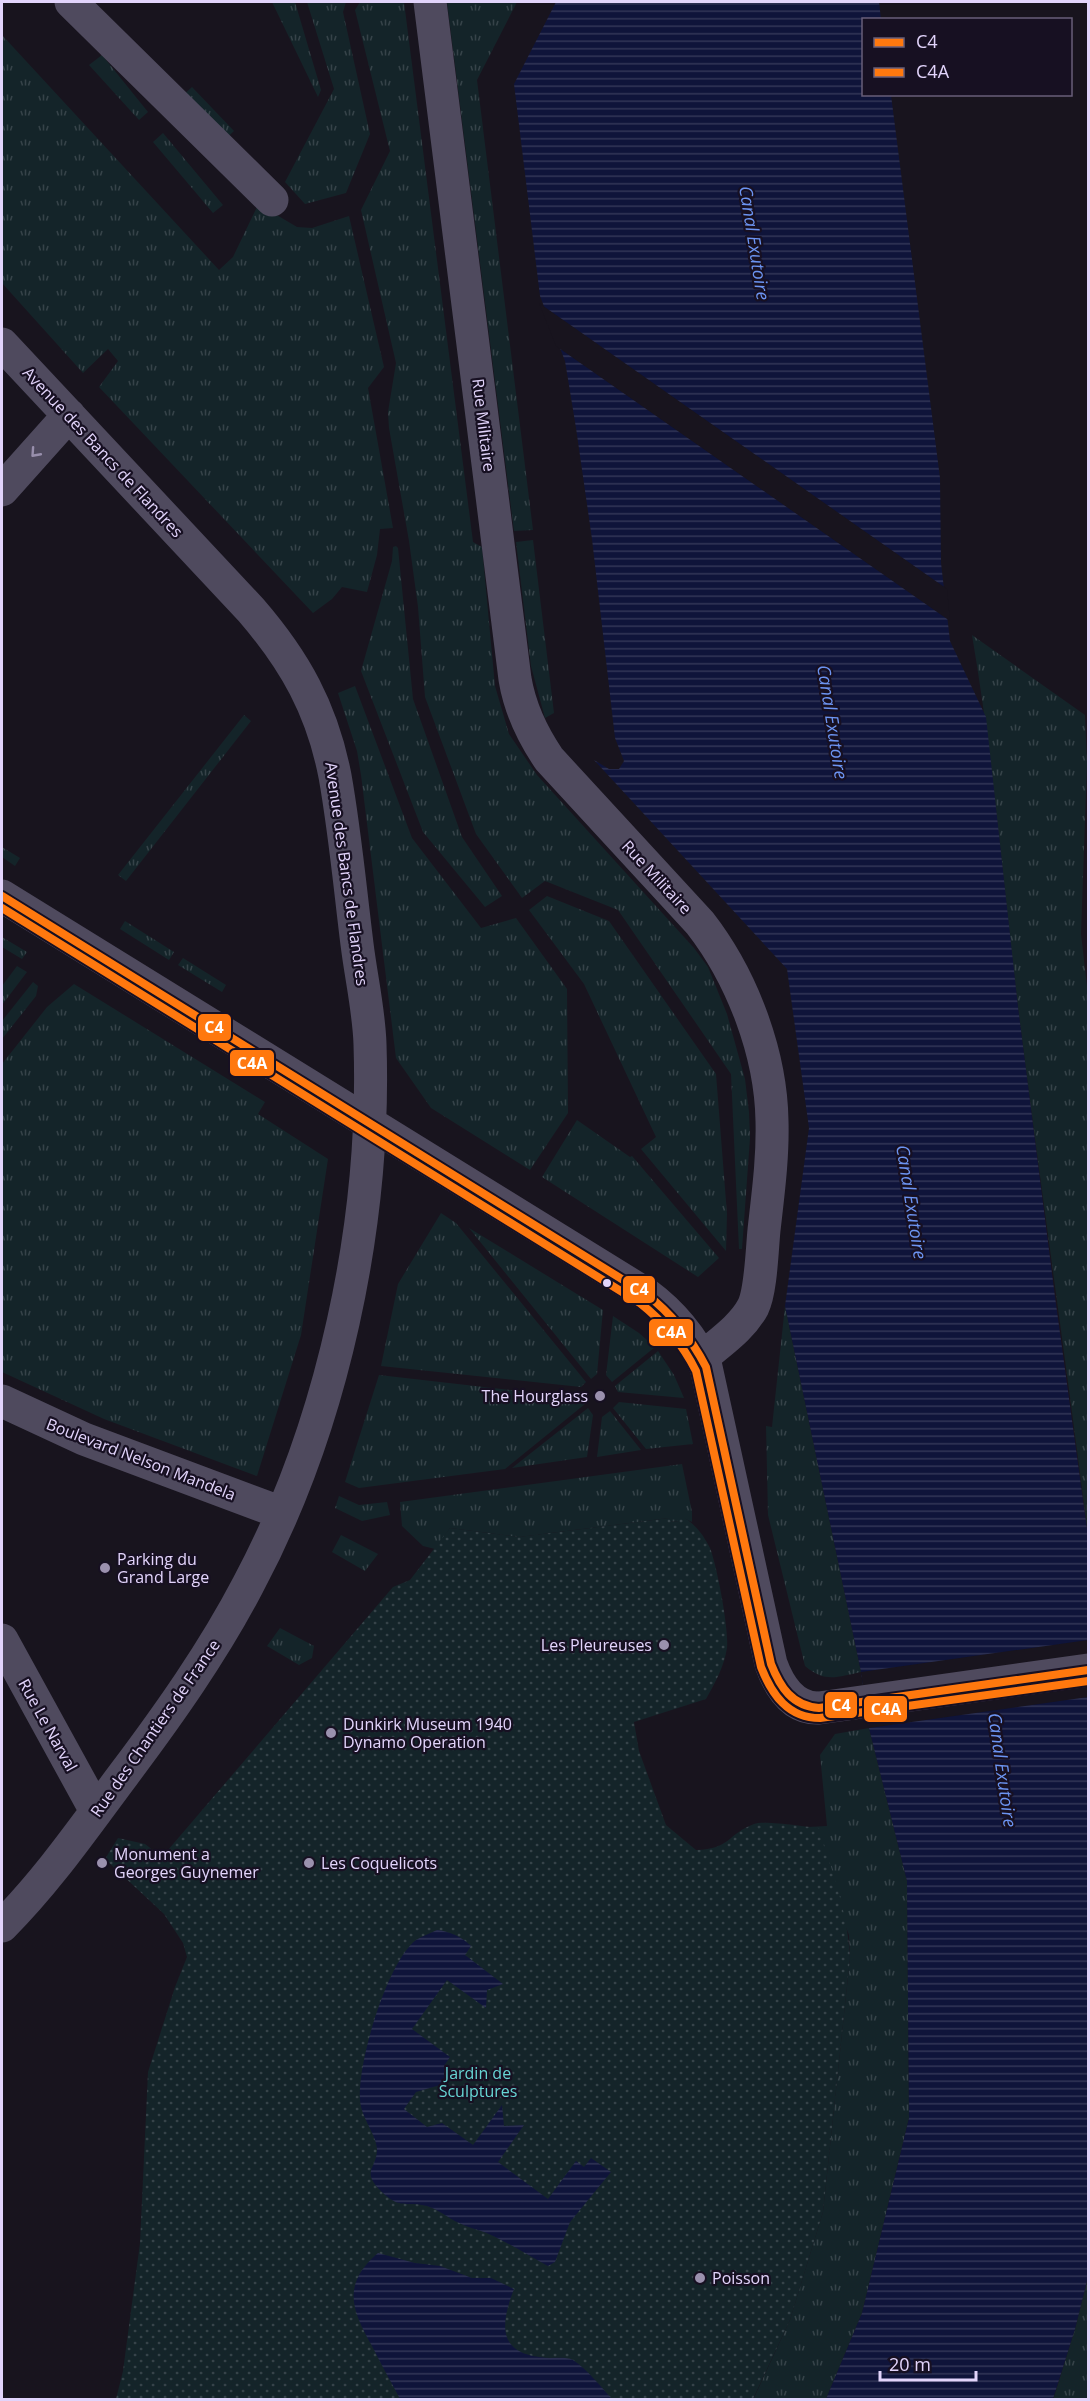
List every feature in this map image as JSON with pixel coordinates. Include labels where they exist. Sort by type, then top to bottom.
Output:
[{"type":"street","points":[[71,2],[272,200]]},
{"type":"street","name":"Rue Militaire","points":[[430,2],[520,704],[532,733],[549,759],[700,923],[718,947],[735,979],[752,1021],[767,1079],[772,1121],[772,1154],[754,1305],[739,1326],[702,1358]]},
{"type":"street","name":"Avenue des Bancs de Flandres","points":[[2,344],[266,628],[294,666],[319,716],[331,755],[339,798],[370,1038],[368,1124],[360,1215],[350,1286],[334,1359],[306,1452],[282,1513]]},
{"type":"street","points":[[2,490],[69,415]]},
{"type":"street","points":[[2,896],[646,1294],[675,1318],[702,1358],[710,1380],[771,1664],[781,1685],[799,1704],[811,1708],[828,1707],[1089,1670]]},
{"type":"street","name":"Boulevard Nelson Mandela","points":[[2,1401],[84,1439],[282,1513]]},
{"type":"street","name":"Rue des Chantiers de France","points":[[2,1926],[53,1867],[177,1702],[211,1650],[252,1579],[282,1513]]},
{"type":"street","name":"Rue Le Narval","points":[[2,1640],[96,1811]]},
{"type":"green space","points":[[272,2],[295,2],[321,90],[318,97]]},
{"type":"green space","points":[[307,2],[346,2],[343,12],[370,134],[346,193],[305,204],[285,182],[334,89]]},
{"type":"green space","points":[[360,2],[404,2],[473,542],[482,547],[495,686],[509,734],[537,775],[694,948],[708,967],[727,1014],[745,1079],[749,1112],[750,1138],[742,1249],[739,1249],[731,1074],[618,910],[545,881],[522,898],[476,834],[425,697],[418,607],[389,428],[388,412],[396,363],[361,210],[390,151],[355,10]]},
{"type":"green space","points":[[447,2],[517,2],[477,80],[533,530],[514,531]]},
{"type":"green space","points":[[2,35],[219,270],[233,257],[257,207],[297,227],[312,228],[349,216],[384,367],[368,388],[393,528],[380,529],[377,555],[367,592],[342,587],[332,599],[313,613],[99,387],[118,361],[108,349],[83,373],[2,283]]},
{"type":"green space","points":[[102,55],[148,112],[139,120],[89,65]]},
{"type":"green space","points":[[192,87],[234,131],[221,143],[179,99]]},
{"type":"green space","points":[[163,133],[223,205],[213,213],[153,142]]},
{"type":"green space","points":[[533,540],[554,713],[545,718],[531,666],[516,542]]},
{"type":"green space","points":[[396,546],[413,699],[462,837],[502,896],[485,907],[423,832],[361,671],[392,561],[393,547]]},
{"type":"green space","points":[[972,635],[1085,715],[1087,764],[1081,934],[1088,995],[1088,1536],[1018,1007],[986,728]]},
{"type":"green space","points":[[355,686],[412,838],[481,928],[516,918],[567,989],[568,1113],[530,1170],[431,1108],[396,1058],[361,775],[357,751],[338,693]]},
{"type":"green space","points":[[244,715],[251,721],[126,881],[118,875]]},
{"type":"green space","points":[[2,847],[20,858],[15,866],[2,857]]},
{"type":"green space","points":[[547,896],[609,921],[716,1074],[727,1214],[726,1251],[641,1149],[656,1137],[584,984],[529,910]]},
{"type":"green space","points":[[125,921],[174,952],[169,960],[120,929]]},
{"type":"green space","points":[[2,937],[27,952],[22,959],[2,947]]},
{"type":"green space","points":[[183,958],[226,985],[222,992],[178,965]]},
{"type":"green space","points":[[17,966],[27,972],[2,1005],[2,986]]},
{"type":"green space","points":[[33,982],[38,986],[36,996],[2,1039],[2,1021]]},
{"type":"green space","points":[[74,984],[265,1102],[258,1114],[328,1159],[301,1335],[257,1476],[104,1419],[2,1372],[2,1064],[47,1007]]},
{"type":"green space","points":[[577,1120],[630,1157],[632,1156],[719,1258],[698,1277],[542,1177]]},
{"type":"green space","points":[[441,1213],[456,1223],[586,1382],[581,1387],[381,1366],[398,1284]]},
{"type":"green space","points":[[469,1228],[603,1310],[597,1374],[591,1379]]},
{"type":"green space","points":[[785,1306],[861,1672],[838,1677],[819,1675],[805,1666],[768,1515],[766,1426],[772,1427]]},
{"type":"green space","points":[[613,1316],[655,1347],[612,1382],[606,1375]]},
{"type":"green space","points":[[658,1351],[674,1375],[684,1398],[618,1392],[615,1386]]},
{"type":"green space","points":[[379,1375],[579,1398],[585,1404],[505,1469],[359,1488],[345,1482]]},
{"type":"green space","points":[[619,1402],[686,1409],[693,1444],[646,1449],[613,1408]]},
{"type":"green space","points":[[588,1408],[593,1415],[587,1457],[512,1468]]},
{"type":"green space","points":[[610,1411],[641,1450],[597,1457],[602,1417]]},
{"type":"green space","points":[[682,1464],[692,1522],[679,1516],[679,1521],[670,1522],[669,1518],[519,1537],[450,1528],[435,1549],[423,1546],[402,1526],[400,1502]]},
{"type":"green space","points":[[339,1496],[359,1505],[387,1502],[390,1515],[362,1521],[335,1508]]},
{"type":"green space","name":"Jardin de Sculptures","points":[[679,1515],[697,1528],[710,1548],[722,1598],[727,1648],[716,1681],[706,1699],[634,1722],[639,1751],[666,1825],[696,1850],[723,1844],[738,1832],[759,1823],[819,1828],[839,1892],[849,1941],[850,1958],[823,2212],[790,2320],[753,2399],[116,2399],[123,2371],[140,2243],[148,2072],[187,1957],[183,1943],[164,1914],[105,1859],[118,1838],[145,1844],[162,1857],[393,1587],[410,1580],[450,1528],[519,1537],[669,1518],[671,1522],[679,1521]]},
{"type":"green space","points":[[341,1535],[378,1554],[365,1571],[332,1552]]},
{"type":"green space","points":[[280,1628],[314,1646],[312,1658],[299,1665],[267,1646]]},
{"type":"green space","points":[[869,1728],[907,1881],[909,2118],[862,2313],[826,2399],[753,2400],[790,2320],[823,2212],[850,1958],[849,1935],[808,1827],[827,1826],[820,1755],[835,1734]]},
{"type":"green space","points":[[1088,2277],[1088,2399],[1053,2400],[1075,2329]]},
{"type":"water","name":"Canal Exutoire","points":[[556,2],[879,2],[881,18],[862,18],[862,96],[891,96],[940,478],[941,563],[950,641],[986,717],[1018,1007],[1088,1536],[1088,2277],[1075,2329],[1053,2399],[826,2399],[862,2313],[909,2118],[907,1881],[869,1728],[861,1672],[785,1306],[809,1128],[787,969],[594,760],[609,769],[619,769],[624,761],[615,738],[592,539],[565,361],[540,296],[514,84]]},
{"type":"water","points":[[437,1930],[455,1935],[471,1946],[465,1955],[503,1984],[487,1990],[486,2008],[447,1980],[412,2029],[450,2057],[444,2066],[450,2070],[440,2085],[416,2092],[404,2109],[427,2127],[442,2123],[473,2145],[502,2105],[504,2126],[524,2125],[498,2162],[548,2199],[576,2161],[584,2167],[591,2158],[611,2172],[570,2222],[555,2262],[548,2266],[431,2207],[394,2201],[381,2191],[372,2179],[371,2170],[377,2146],[363,2114],[360,2100],[363,2063],[369,2039],[385,1991],[405,1952],[416,1940]]},
{"type":"water","points":[[378,2253],[415,2263],[440,2266],[472,2278],[491,2278],[514,2289],[505,2328],[512,2346],[533,2356],[573,2360],[589,2373],[612,2399],[400,2399],[365,2333],[355,2308],[355,2286],[359,2275]]},
{"type":"pier","points":[[539,303],[947,589],[950,621],[556,346]]},
{"type":"pier","points":[[1088,1640],[1088,1697],[869,1728],[861,1672]]},
{"type":"transit line","name":"C4","points":[[2,896],[646,1294],[672,1318],[694,1346],[706,1367],[771,1664],[783,1688],[801,1704],[819,1708],[1088,1670]]},
{"type":"transit line","name":"C4A","points":[[2,908],[640,1303],[665,1325],[685,1351],[696,1371],[761,1667],[770,1687],[790,1709],[799,1714],[820,1718],[1088,1681]]},
{"type":"place","name":"The Hourglass","points":[[600,1396]]},
{"type":"place","name":"Parking du Grand Large","points":[[105,1568]]},
{"type":"place","name":"Les Pleureuses","points":[[664,1645]]},
{"type":"place","name":"Dunkirk Museum 1940 Dynamo Operation","points":[[331,1733]]},
{"type":"place","name":"Monument a Georges Guynemer","points":[[102,1863]]},
{"type":"place","name":"Les Coquelicots","points":[[309,1863]]},
{"type":"place","name":"Poisson","points":[[700,2278]]}]
